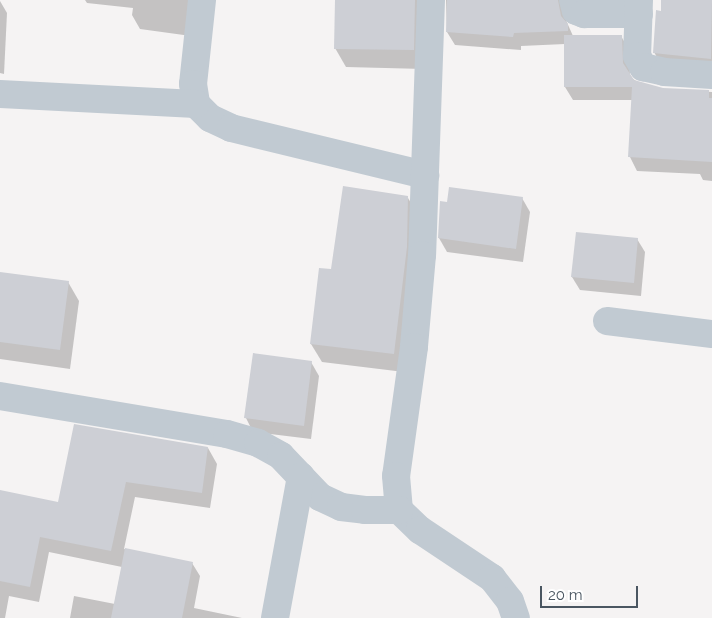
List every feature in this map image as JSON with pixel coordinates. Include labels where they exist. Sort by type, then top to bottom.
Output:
[{"type":"street","points":[[202,0],[193,84],[196,104],[210,118],[231,128],[425,175]]},
{"type":"street","points":[[399,510],[396,476],[414,347],[425,175],[431,0]]},
{"type":"street","points":[[573,0],[576,11],[584,14],[639,7],[637,56],[643,67],[664,72],[712,75]]},
{"type":"street","points":[[0,94],[196,104]]},
{"type":"street","points":[[607,321],[712,334]]},
{"type":"street","points":[[0,396],[227,434],[258,443],[280,456],[320,497],[341,507],[399,510],[420,530],[492,578],[510,601],[516,618]]},
{"type":"street","points":[[274,618],[301,476]]},
{"type":"building","points":[[335,0],[415,0],[414,50],[334,49]]},
{"type":"building","points":[[447,0],[558,0],[561,16],[568,24],[568,31],[514,33],[513,37],[446,32]]},
{"type":"building","points":[[661,0],[712,0],[711,59],[653,53],[656,10],[661,11]]},
{"type":"building","points":[[564,35],[622,35],[623,63],[634,80],[663,88],[709,90],[709,98],[712,98],[712,162],[628,157],[632,87],[564,87]]},
{"type":"building","points":[[343,186],[408,196],[407,247],[394,354],[310,344],[319,268],[331,269]]},
{"type":"building","points":[[449,187],[523,197],[516,249],[438,238],[440,201],[447,202]]},
{"type":"building","points":[[576,232],[638,238],[634,283],[571,277]]},
{"type":"building","points":[[0,272],[69,281],[60,350],[0,342]]},
{"type":"building","points":[[253,353],[312,361],[304,426],[244,418]]},
{"type":"building","points":[[74,424],[208,447],[202,493],[126,482],[111,551],[40,537],[30,587],[0,581],[0,490],[58,502]]},
{"type":"building","points":[[125,548],[193,562],[182,618],[111,618]]}]
